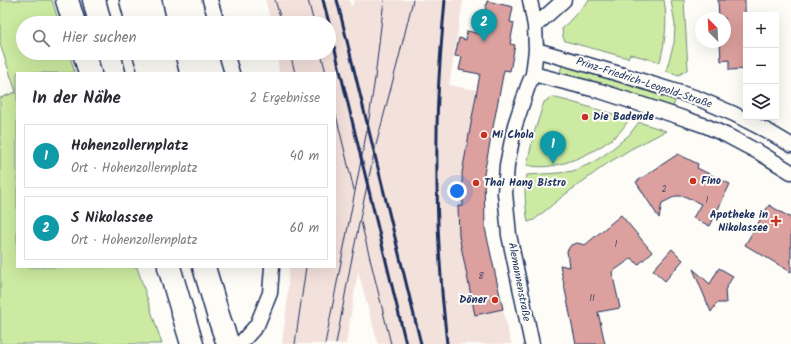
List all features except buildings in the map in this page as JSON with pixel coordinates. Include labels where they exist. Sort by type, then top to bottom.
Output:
[{"type":"highway","points":[[67,0],[72,16]]},
{"type":"highway","points":[[94,0],[98,16]]},
{"type":"highway","points":[[131,0],[135,16]]},
{"type":"highway","points":[[150,0],[153,16]]},
{"type":"highway","points":[[86,60],[90,72]]},
{"type":"highway","points":[[111,60],[114,72]]},
{"type":"highway","points":[[146,60],[150,72]]},
{"type":"highway","points":[[164,60],[167,72]]},
{"type":"highway","points":[[153,268],[169,309],[190,338]]},
{"type":"highway","points":[[169,268],[190,338]]},
{"type":"highway","points":[[204,268],[237,343]]},
{"type":"street","points":[[210,0],[215,16]]},
{"type":"street","name":"Alemannenstraße","points":[[530,0],[536,26],[534,74],[515,125],[507,165],[505,193],[507,219],[514,262],[532,344]]},
{"type":"street","points":[[536,26],[564,0]]},
{"type":"street","name":"Prinz-Friedrich-Leopold-Straße","points":[[536,50],[698,98],[734,114],[791,145]]},
{"type":"street","points":[[228,60],[232,72]]},
{"type":"street","name":"Prinz-Friedrich-Leopold-Straße","points":[[534,74],[600,91],[706,126],[760,153],[791,172]]},
{"type":"street","points":[[237,343],[256,325],[270,294],[272,268]]},
{"type":"shaded area","points":[[265,0],[349,0],[351,7],[355,0],[463,0],[449,85],[499,94],[484,174],[485,221],[486,232],[511,344],[378,344],[358,271],[346,344],[282,344],[287,305],[289,268],[336,268],[336,72],[279,72],[278,60],[336,60],[336,16],[270,16]]},
{"type":"green space","points":[[0,0],[52,0],[57,16],[16,16],[16,60],[71,60],[75,72],[16,72],[16,92],[0,44]]},
{"type":"green space","points":[[589,0],[664,0],[666,16],[660,62],[630,54],[628,58],[565,41],[562,29]]},
{"type":"green space","points":[[671,0],[684,0],[688,69],[679,75],[666,71],[674,43],[675,25]]},
{"type":"green space","points":[[562,65],[614,80],[675,101],[673,107],[615,88],[560,73]]},
{"type":"green space","points":[[16,92],[16,268],[137,268],[162,344],[0,344],[0,98]]},
{"type":"green space","points":[[552,97],[627,118],[628,121],[619,133],[588,154],[550,166],[538,167],[527,165],[534,133],[544,102]]},
{"type":"green space","points":[[639,122],[666,131],[608,163],[563,196],[534,220],[528,222],[525,192],[527,175],[573,171],[592,163],[629,135]]},
{"type":"tram line","points":[[275,0],[280,16]]},
{"type":"tram line","points":[[308,0],[312,16]]},
{"type":"tram line","points":[[325,344],[368,125],[384,0]]},
{"type":"tram line","points":[[336,344],[350,268],[376,145],[413,0]]},
{"type":"tram line","points":[[292,60],[295,72]]},
{"type":"tram line","points":[[323,60],[326,72]]},
{"type":"tram line","points":[[336,115],[354,190]]},
{"type":"tram line","points":[[361,222],[391,344]]},
{"type":"tram line","points":[[295,344],[306,268]]},
{"type":"railway","points":[[323,0],[327,16]]},
{"type":"railway","points":[[337,0],[421,344]]},
{"type":"railway","points":[[445,0],[438,84],[437,160],[440,265],[447,344]]},
{"type":"railway","points":[[336,54],[406,344]]},
{"type":"place","name":"S Nikolassee","points":[[484,42]]},
{"type":"place","name":"Die Badende","points":[[585,117]]},
{"type":"place","name":"Mi Chola","points":[[484,135]]},
{"type":"place","name":"Hohenzollernplatz","points":[[553,164]]},
{"type":"place","name":"Fino","points":[[693,181]]},
{"type":"place","name":"Thai Hang Bistro","points":[[476,183]]},
{"type":"place","name":"Apotheke in Nikolassee","points":[[776,221]]},
{"type":"place","name":"Döner","points":[[495,300]]}]
